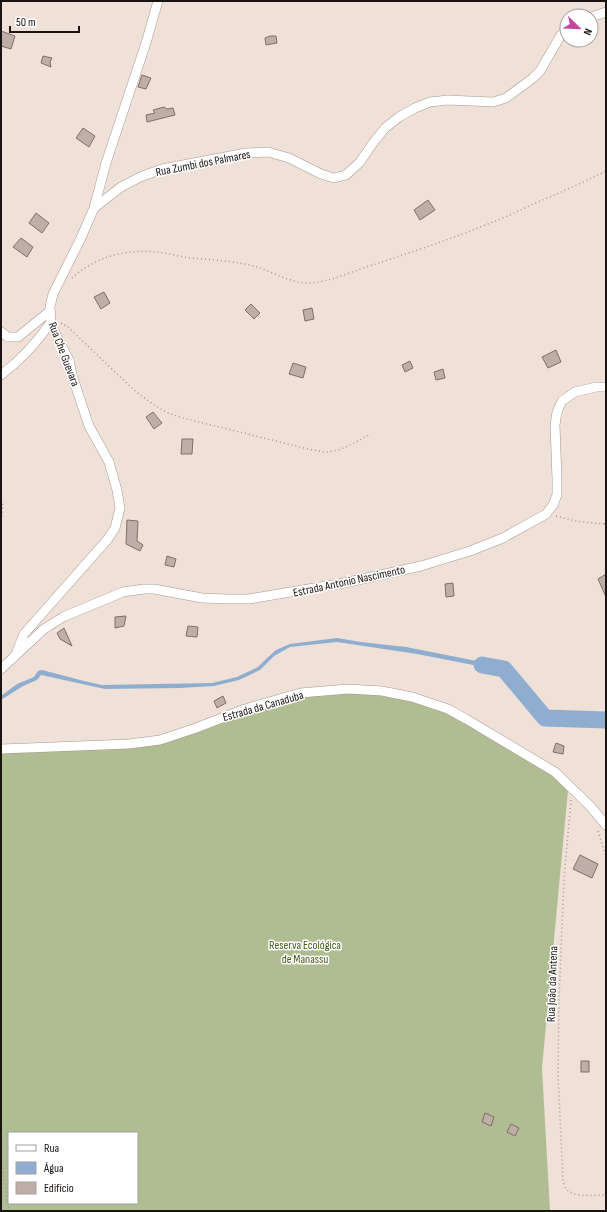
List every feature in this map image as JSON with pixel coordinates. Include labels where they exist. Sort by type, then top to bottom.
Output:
[{"type":"street","name":"Rua Che Guevara","points":[[14,657],[24,634],[107,540],[115,528],[120,508],[117,490],[109,462],[89,426],[72,375],[69,360],[57,338],[51,322],[50,311],[53,294],[94,208],[106,164],[146,43],[158,1]]},
{"type":"street","name":"Rua Zumbi dos Palmares","points":[[94,208],[122,187],[140,177],[176,166],[246,153],[268,152],[289,158],[321,174],[334,178],[346,175],[360,162],[385,128],[399,117],[415,108],[430,102],[448,100],[493,102],[506,98],[534,78],[559,40]]},
{"type":"street","points":[[1,332],[8,337],[18,337],[50,311]]},
{"type":"street","points":[[1,375],[37,342],[51,322]]},
{"type":"street","name":"Estrada Antonio Nascimento","points":[[1,669],[44,629],[63,617],[123,592],[154,589],[202,598],[249,599],[337,585],[421,566],[470,551],[503,538],[546,514],[553,505],[557,495],[555,425],[557,412],[562,401],[575,392],[596,387],[606,387]]},
{"type":"street","name":"Estrada da Canaduba","points":[[1,749],[130,744],[160,740],[245,709],[300,693],[348,689],[382,691],[412,697],[448,709],[554,772],[590,806],[602,826]]},
{"type":"path","points":[[72,278],[81,270],[101,259],[122,253],[139,251],[234,262],[269,270],[297,281],[308,283],[324,281],[462,235],[583,183],[606,171]]},
{"type":"path","points":[[51,322],[59,322],[68,327],[135,391],[168,413],[183,418],[325,452],[336,451],[349,446],[369,435]]},
{"type":"path","points":[[1,500],[3,505],[1,522]]},
{"type":"path","points":[[546,514],[606,525]]},
{"type":"path","points":[[604,524],[606,520]]},
{"type":"path","name":"Rua João da Antena","points":[[572,788],[564,878],[559,1007],[558,1074],[563,1181],[566,1189],[572,1193],[580,1195],[606,1195]]},
{"type":"path","points":[[602,826],[606,857]]},
{"type":"path","points":[[1,1156],[9,1211]]},
{"type":"green space","name":"Reserva Ecológica de Manassu","points":[[383,693],[447,711],[507,746],[552,776],[568,790],[542,1068],[550,1211],[1,1211],[1,751],[126,747],[257,707],[303,695]]},
{"type":"water","points":[[337,638],[406,647],[507,667],[504,671],[417,654],[337,642],[290,647],[274,656],[260,670],[239,680],[214,686],[105,689],[41,675],[37,680],[23,686],[1,700],[1,696],[17,684],[34,677],[38,671],[42,670],[102,685],[212,683],[237,677],[258,667],[276,650],[290,644]]},
{"type":"building","points":[[1,31],[15,36],[11,49],[1,46]]},
{"type":"building","points":[[276,36],[277,43],[266,45],[265,38]]},
{"type":"building","points":[[43,56],[52,58],[50,62],[51,67],[41,63]]},
{"type":"building","points":[[142,75],[151,78],[146,89],[138,87]]},
{"type":"building","points":[[164,107],[167,109],[173,108],[175,115],[147,122],[146,115],[155,113],[153,110]]},
{"type":"building","points":[[83,128],[95,136],[89,147],[76,138]]},
{"type":"building","points":[[428,200],[435,210],[420,220],[414,210]]},
{"type":"building","points":[[36,213],[49,223],[42,233],[29,223]]},
{"type":"building","points":[[21,238],[33,247],[27,257],[13,247]]},
{"type":"building","points":[[104,292],[110,303],[101,309],[94,297]]},
{"type":"building","points":[[251,304],[260,313],[254,319],[245,310]]},
{"type":"building","points":[[312,308],[314,319],[305,321],[303,310]]},
{"type":"building","points":[[556,350],[561,362],[548,368],[542,357]]},
{"type":"building","points":[[410,361],[413,368],[405,372],[402,365]]},
{"type":"building","points":[[293,363],[306,367],[303,378],[289,374]]},
{"type":"building","points":[[443,369],[445,378],[436,380],[434,372]]},
{"type":"building","points":[[153,412],[162,423],[154,429],[146,417]]},
{"type":"building","points":[[182,439],[193,439],[192,454],[181,454]]},
{"type":"building","points":[[127,520],[138,521],[137,541],[143,545],[140,551],[126,544]]},
{"type":"building","points":[[167,556],[176,559],[174,567],[165,565]]},
{"type":"building","points":[[606,574],[606,597],[598,579]]},
{"type":"building","points":[[453,583],[454,596],[446,597],[445,584]]},
{"type":"building","points":[[126,616],[124,626],[115,628],[115,617]]},
{"type":"building","points":[[188,626],[198,627],[197,637],[186,636]]},
{"type":"building","points":[[64,628],[72,646],[60,639],[57,633]]},
{"type":"building","points":[[223,696],[226,703],[217,708],[214,701]]},
{"type":"building","points":[[556,743],[564,746],[563,754],[553,752]]},
{"type":"building","points":[[580,855],[598,864],[592,878],[573,869]]},
{"type":"building","points":[[581,1061],[589,1061],[589,1072],[581,1072]]},
{"type":"building","points":[[485,1113],[494,1117],[491,1126],[482,1122]]},
{"type":"building","points":[[511,1124],[519,1128],[515,1136],[507,1132]]},
{"type":"waterway","points":[[482,665],[504,669],[545,718],[606,720]]}]
